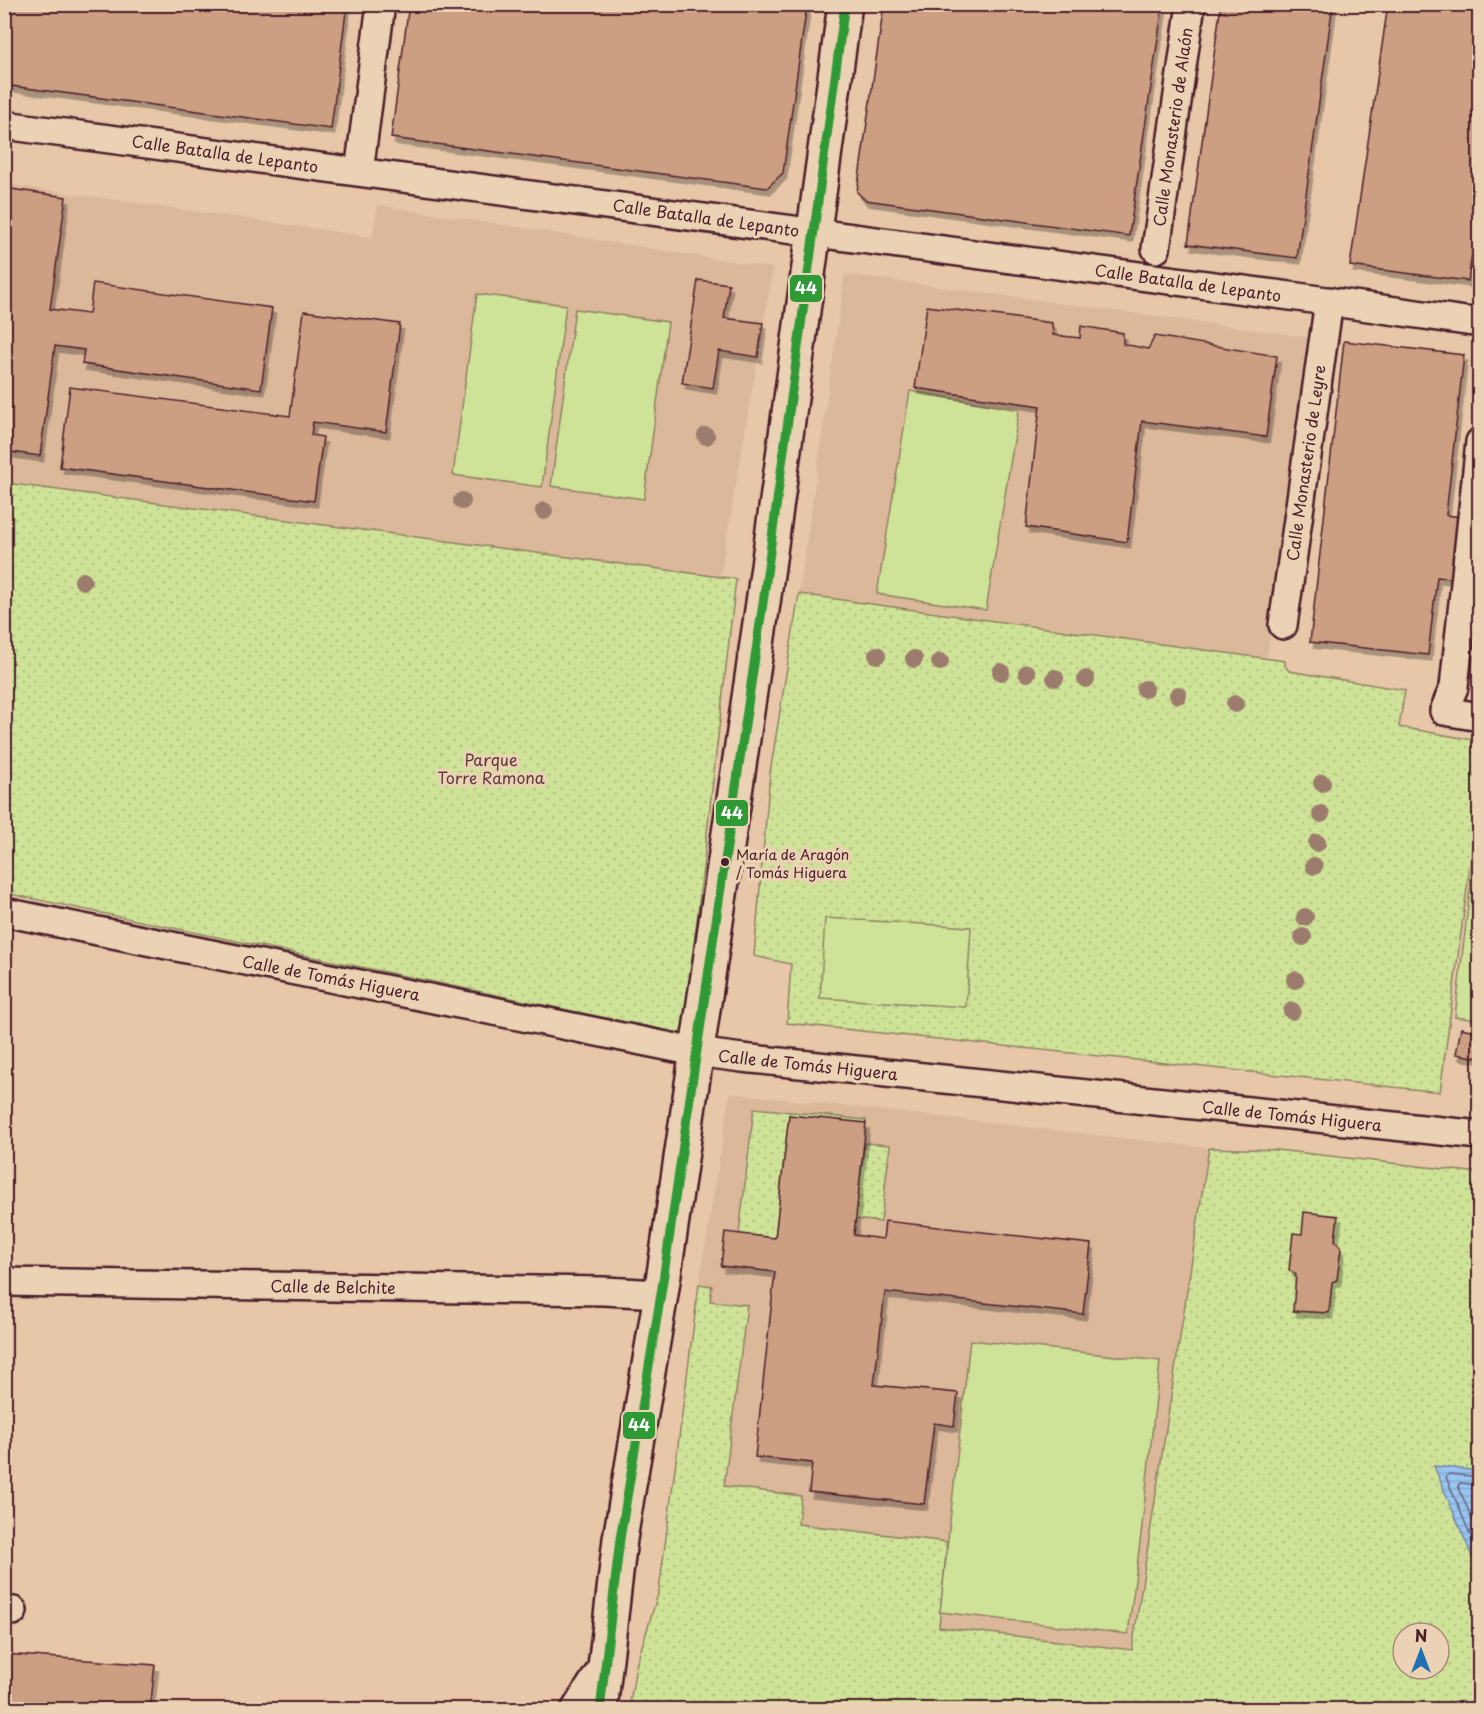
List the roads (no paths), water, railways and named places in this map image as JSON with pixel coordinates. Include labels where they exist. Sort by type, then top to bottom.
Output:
[{"type":"street","points":[[359,172],[381,4]]},
{"type":"street","points":[[600,1710],[620,1539],[661,1294],[763,603],[845,4]]},
{"type":"street","name":"Calle Monasterio de Alaón","points":[[1156,249],[1191,4]]},
{"type":"street","name":"Calle Batalla de Lepanto","points":[[4,125],[1479,323]]},
{"type":"street","name":"Calle Monasterio de Leyre","points":[[1283,626],[1329,302]]},
{"type":"street","points":[[1479,442],[1454,687],[1444,711],[1479,717]]},
{"type":"street","name":"Calle de Tomás Higuera","points":[[4,912],[696,1052],[1479,1136]]},
{"type":"street","name":"Calle de Belchite","points":[[4,1282],[661,1294]]},
{"type":"street","points":[[575,1710],[605,1664]]},
{"type":"water","points":[[1434,1466],[1479,1471],[1479,1573]]},
{"type":"place","name":"María de Aragón / Tomás Higuera","points":[[725,862]]},
{"type":"park label","name":"Parque Torre Ramona","points":[[491,769]]}]
